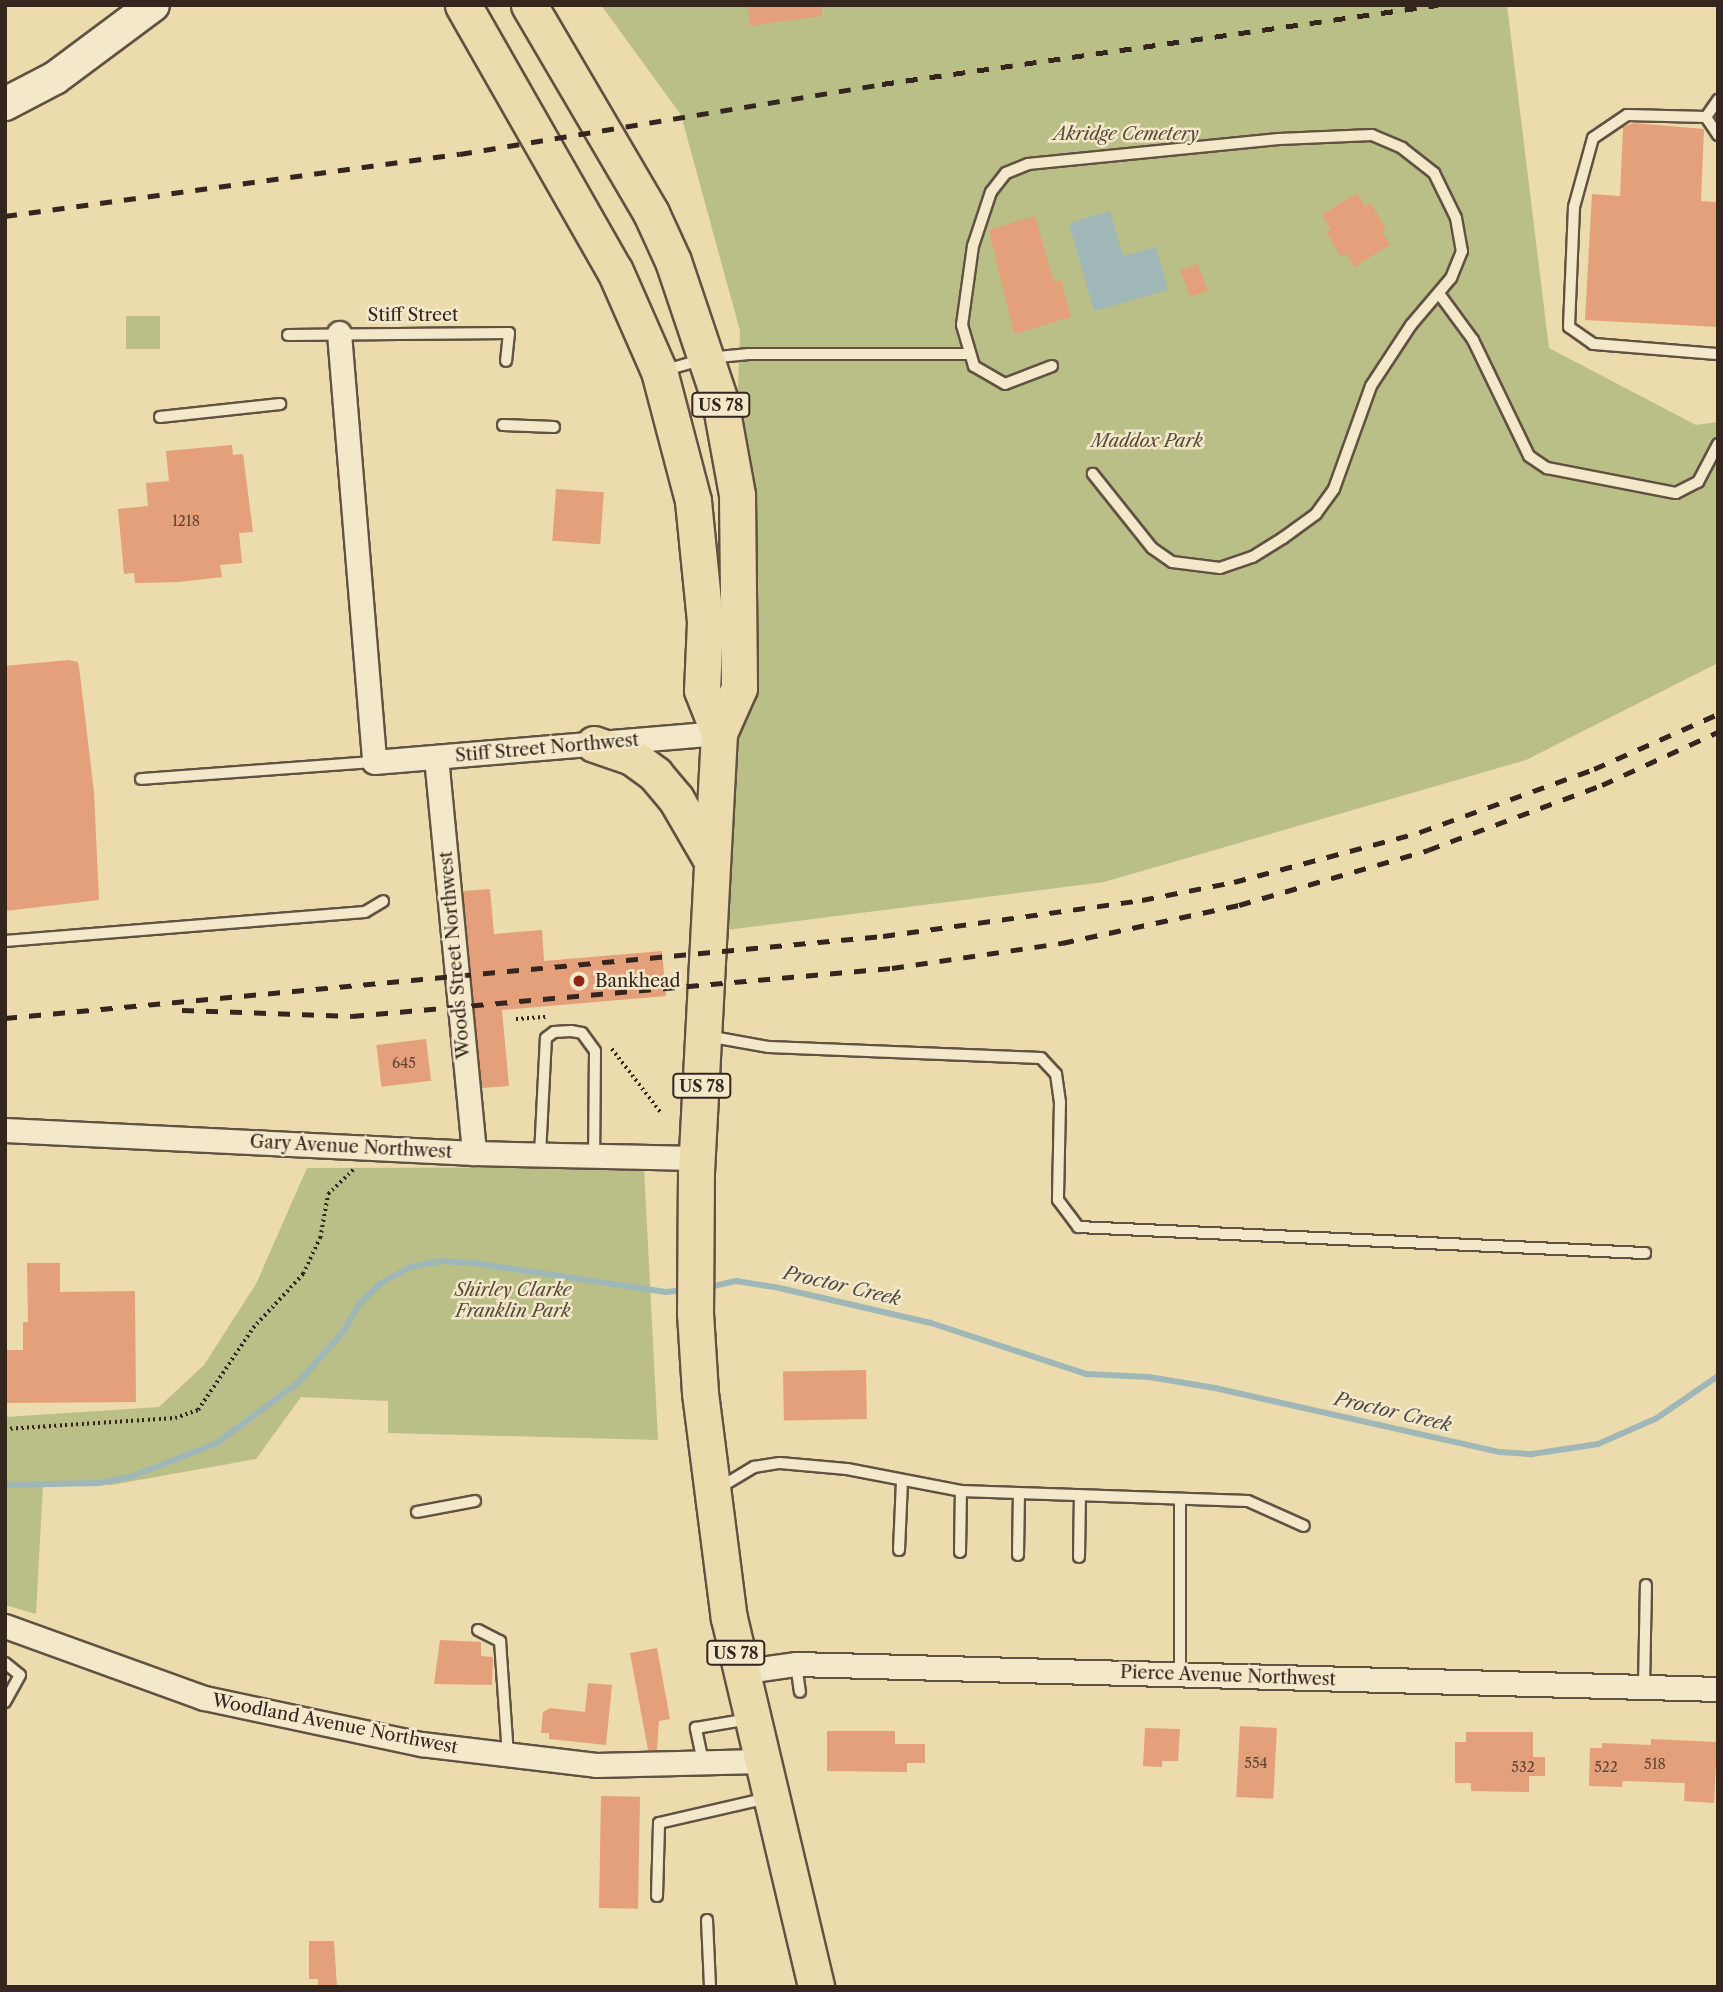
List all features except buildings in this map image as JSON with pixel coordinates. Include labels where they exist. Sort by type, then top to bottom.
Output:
[{"type":"main road","points":[[5,104],[55,78],[153,5]]},
{"type":"main road","name":"US 78","points":[[463,5],[615,271],[659,371],[693,501],[705,622],[702,690],[719,733]]},
{"type":"main road","name":"US 78","points":[[529,5],[651,213],[693,311],[708,358],[731,458],[740,550],[739,688],[719,733],[706,1036],[696,1158],[695,1313],[713,1491],[739,1672],[816,1987]]},
{"type":"main road","points":[[594,744],[632,757],[655,774],[676,799],[712,861]]},
{"type":"street","points":[[340,333],[374,762]]},
{"type":"street","name":"Stiff Street Northwest","points":[[374,762],[719,733]]},
{"type":"street","name":"Woods Street Northwest","points":[[436,757],[474,1153]]},
{"type":"street","name":"Gary Avenue Northwest","points":[[5,1130],[474,1153],[696,1158]]},
{"type":"street","name":"Woodland Avenue Northwest","points":[[5,1626],[204,1698],[421,1744],[596,1765],[761,1760]]},
{"type":"street","name":"Pierce Avenue Northwest","points":[[739,1672],[796,1664],[1718,1689]]},
{"type":"lane","points":[[1706,117],[1718,100]]},
{"type":"lane","points":[[1706,117],[1627,115],[1593,138],[1574,207],[1569,327],[1593,344],[1718,354]]},
{"type":"lane","points":[[1706,117],[1718,135]]},
{"type":"lane","points":[[1052,366],[1005,384],[974,366],[968,354],[962,325],[973,246],[991,192],[1006,173],[1028,163],[1279,139],[1372,135],[1402,148],[1434,173],[1457,218],[1462,251],[1440,295],[1411,325],[1371,386],[1334,489],[1316,514],[1252,557],[1220,568],[1172,562],[1152,548],[1093,474]]},
{"type":"lane","points":[[1440,295],[1473,340],[1529,456],[1547,468],[1676,493],[1698,482],[1718,444]]},
{"type":"lane","name":"Stiff Street","points":[[288,335],[509,333],[506,361]]},
{"type":"lane","points":[[659,371],[708,358],[968,354]]},
{"type":"lane","points":[[160,417],[280,404]]},
{"type":"lane","points":[[503,425],[554,427]]},
{"type":"lane","points":[[141,779],[374,762]]},
{"type":"lane","points":[[5,941],[365,912],[383,901]]},
{"type":"lane","points":[[540,1155],[546,1038],[554,1031],[571,1031],[582,1033],[595,1051],[594,1156]]},
{"type":"lane","points":[[706,1036],[769,1047],[1041,1058],[1056,1074],[1060,1102],[1058,1200],[1078,1227],[1645,1253]]},
{"type":"lane","points":[[713,1491],[754,1467],[780,1463],[902,1480],[961,1492],[1248,1501],[1304,1526]]},
{"type":"lane","points":[[898,1550],[902,1480]]},
{"type":"lane","points":[[960,1552],[961,1492]]},
{"type":"lane","points":[[1018,1555],[1019,1494]]},
{"type":"lane","points":[[1079,1557],[1080,1495]]},
{"type":"lane","points":[[1180,1499],[1180,1674]]},
{"type":"lane","points":[[417,1512],[475,1502]]},
{"type":"lane","points":[[1644,1687],[1646,1585]]},
{"type":"lane","points":[[478,1630],[500,1641],[508,1755]]},
{"type":"lane","points":[[5,1663],[20,1675],[5,1702]]},
{"type":"lane","points":[[796,1664],[800,1692]]},
{"type":"lane","points":[[703,1762],[696,1728],[750,1718]]},
{"type":"lane","points":[[657,1896],[659,1823],[770,1797]]},
{"type":"lane","points":[[707,1920],[710,1987]]},
{"type":"path","points":[[5,1429],[175,1419],[198,1410],[253,1328],[303,1274],[320,1238],[334,1183],[362,1165]]},
{"type":"green space","name":"Maddox Park","points":[[601,5],[1507,5],[1549,348],[1696,425],[1718,422],[1718,663],[1526,760],[1104,882],[718,931],[740,331],[681,115]]},
{"type":"green space","points":[[126,316],[160,316],[160,349],[126,349]]},
{"type":"green space","name":"Shirley Clarke Franklin Park","points":[[644,1167],[658,1440],[388,1433],[388,1401],[301,1397],[256,1459],[111,1485],[43,1485],[36,1614],[5,1605],[5,1417],[159,1407],[204,1365],[256,1284],[307,1168]]},
{"type":"water","points":[[1110,211],[1123,256],[1156,247],[1168,290],[1094,311],[1069,223]]},
{"type":"waterway","name":"Proctor Creek","points":[[5,1485],[99,1483],[130,1477],[217,1443],[299,1382],[343,1332],[359,1304],[381,1283],[410,1267],[442,1261],[474,1263],[666,1292],[684,1290]]},
{"type":"waterway","name":"Proctor Creek","points":[[705,1288],[736,1281],[775,1287],[931,1323],[1086,1374],[1149,1377],[1215,1388],[1500,1452],[1532,1454],[1598,1444],[1657,1418],[1718,1376]]},
{"type":"railway","points":[[5,216],[460,154],[882,84],[1437,5]]},
{"type":"railway","points":[[5,1018],[883,936],[1142,900],[1234,882],[1420,832],[1594,769],[1718,714]]},
{"type":"railway","points":[[182,1010],[352,1016],[892,968],[1062,943],[1239,905],[1428,850],[1602,785],[1718,732]]},
{"type":"place","name":"Bankhead","points":[[579,981]]},
{"type":"park label","name":"Akridge Cemetery","points":[[1126,134]]}]
